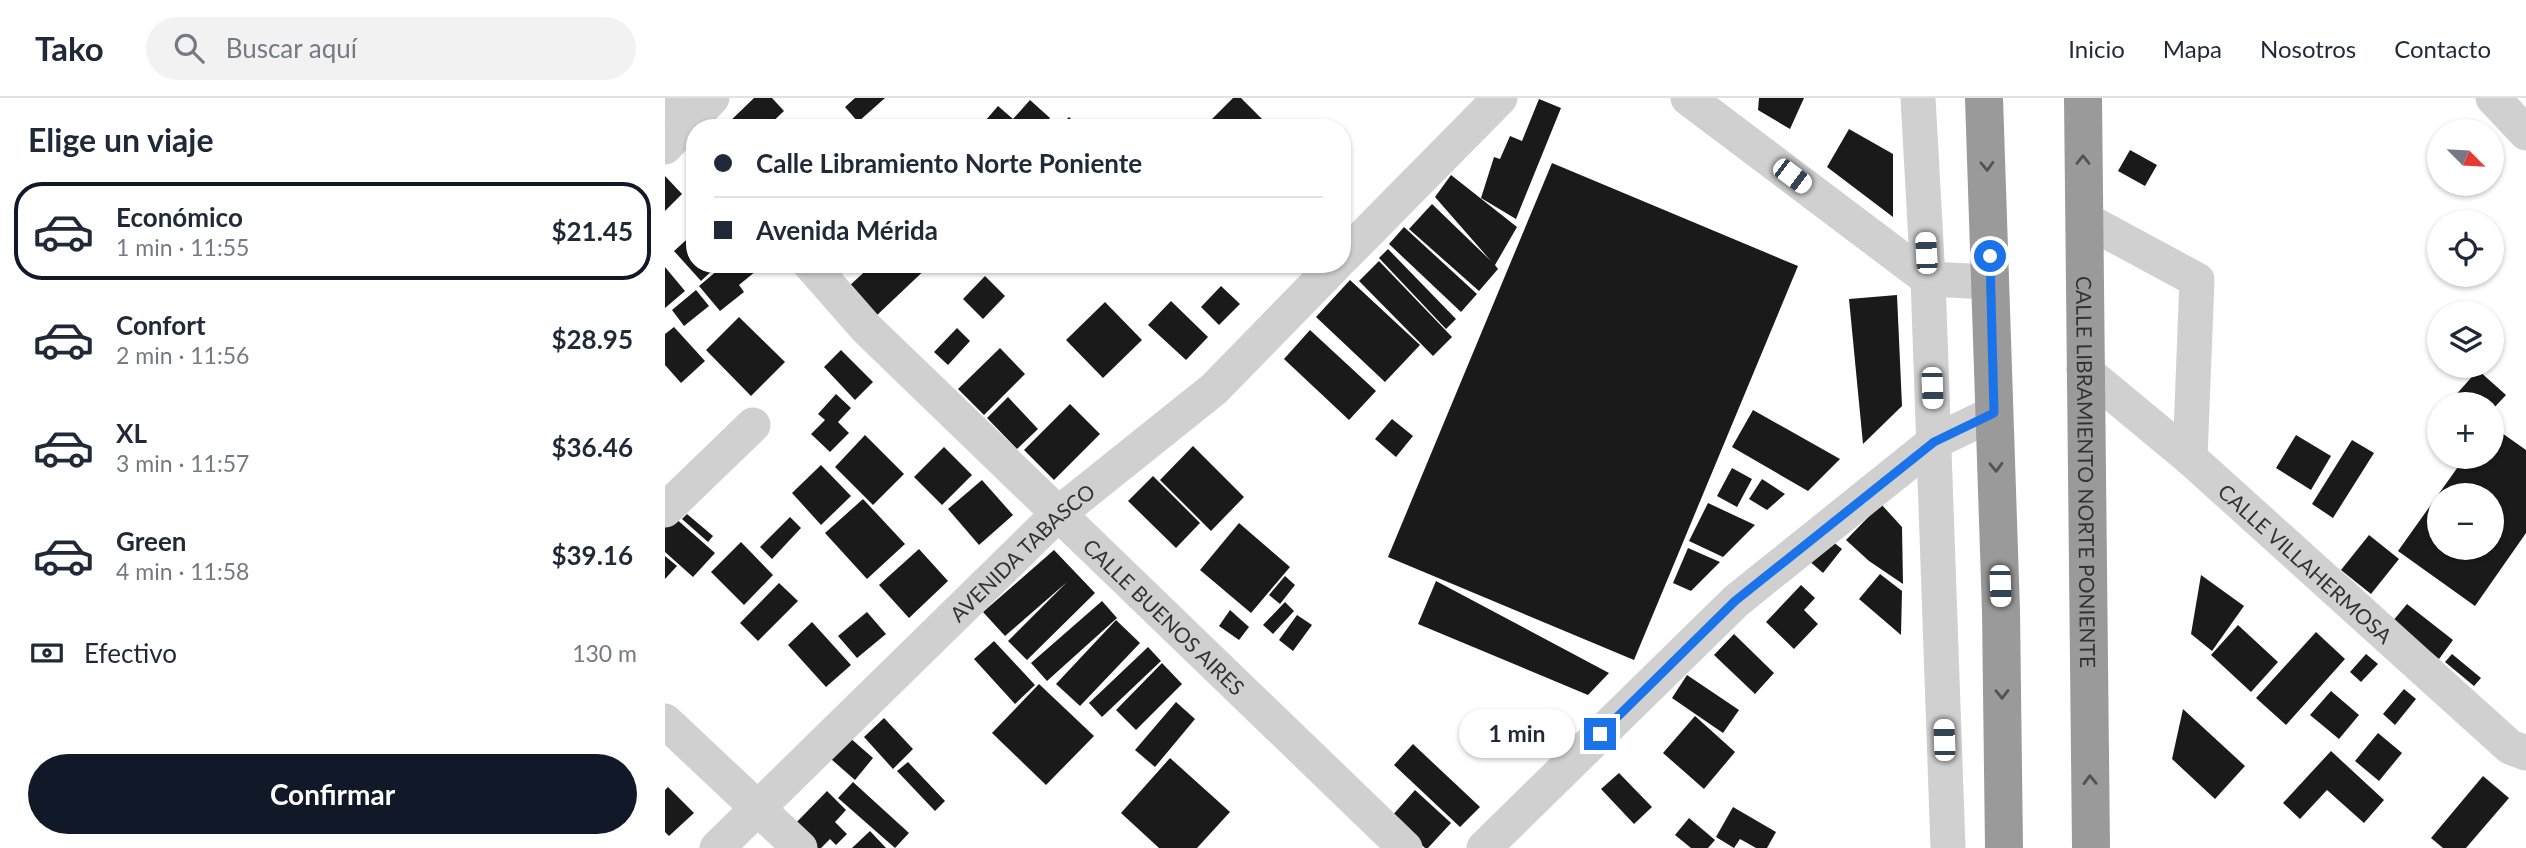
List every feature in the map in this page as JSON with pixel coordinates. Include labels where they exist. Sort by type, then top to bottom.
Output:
[{"type":"highway","points":[[1985,98],[2004,848]]},
{"type":"highway","name":"CALLE LIBRAMIENTO NORTE PONIENTE","points":[[2083,98],[2091,848]]},
{"type":"street","points":[[678,125],[712,98]]},
{"type":"street","points":[[1351,249],[1500,98]]},
{"type":"street","points":[[1688,98],[1928,279],[1990,282]]},
{"type":"street","points":[[1918,98],[1928,279],[1948,848]]},
{"type":"street","points":[[2493,98],[2526,133]]},
{"type":"street","points":[[2084,219],[2197,280],[2190,458]]},
{"type":"street","name":"CALLE BUENOS AIRES","points":[[818,273],[867,329],[1405,848]]},
{"type":"street","name":"AVENIDA TABASCO","points":[[716,848],[1058,513],[1214,388],[1327,273]]},
{"type":"street","name":"CALLE VILLAHERMOSA","points":[[2084,370],[2190,458],[2510,747],[2526,753]]},
{"type":"street","points":[[1484,848],[1735,601],[1934,442],[1994,413]]},
{"type":"street","points":[[665,510],[753,425]]},
{"type":"street","points":[[665,721],[800,848]]},
{"type":"building","points":[[754,98],[772,98],[784,111],[776,119],[732,119]]},
{"type":"building","points":[[855,98],[885,98],[861,119],[855,119],[845,107]]},
{"type":"building","points":[[1233,98],[1241,98],[1262,119],[1212,119]]},
{"type":"building","points":[[1759,98],[1804,98],[1790,129],[1758,110]]},
{"type":"building","points":[[1539,99],[1561,108],[1516,219],[1481,198],[1494,157],[1500,159],[1510,136],[1522,141]]},
{"type":"building","points":[[1030,100],[1050,118],[1049,119],[1013,119]]},
{"type":"building","points":[[998,106],[1013,119],[987,119]]},
{"type":"building","points":[[1849,129],[1893,154],[1893,217],[1827,167]]},
{"type":"building","points":[[2130,150],[2157,165],[2145,186],[2118,171]]},
{"type":"building","points":[[1552,163],[1798,266],[1634,660],[1388,557]]},
{"type":"building","points":[[1451,175],[1517,227],[1495,265],[1498,269],[1479,291],[1409,229],[1432,204],[1491,261],[1435,197]]},
{"type":"building","points":[[665,176],[682,194],[665,211]]},
{"type":"building","points":[[1404,227],[1477,294],[1461,312],[1389,244]]},
{"type":"building","points":[[686,240],[686,264],[674,251]]},
{"type":"building","points":[[1388,249],[1456,319],[1446,329],[1379,258]]},
{"type":"building","points":[[1379,261],[1452,337],[1433,356],[1359,281]]},
{"type":"building","points":[[665,267],[685,291],[665,308]]},
{"type":"building","points":[[694,273],[709,273],[701,281]]},
{"type":"building","points":[[714,273],[754,273],[739,285],[744,292],[720,311],[699,286]]},
{"type":"building","points":[[863,273],[921,273],[875,317],[848,287]]},
{"type":"building","points":[[985,276],[1005,296],[983,319],[963,299]]},
{"type":"building","points":[[1350,280],[1420,345],[1385,382],[1316,317]]},
{"type":"building","points":[[1221,286],[1240,304],[1219,325],[1201,307]]},
{"type":"building","points":[[696,290],[709,306],[684,326],[672,310]]},
{"type":"building","points":[[1897,295],[1902,406],[1863,444],[1849,299]]},
{"type":"building","points":[[1171,301],[1208,337],[1186,360],[1148,325]]},
{"type":"building","points":[[1105,302],[1142,340],[1103,378],[1066,340]]},
{"type":"building","points":[[739,317],[785,362],[751,396],[706,350]]},
{"type":"building","points":[[674,327],[705,361],[681,383],[665,365],[665,334]]},
{"type":"building","points":[[957,328],[970,341],[948,365],[934,352]]},
{"type":"building","points":[[1310,330],[1376,391],[1349,420],[1284,359]]},
{"type":"building","points":[[1000,348],[1025,374],[984,415],[958,389]]},
{"type":"building","points":[[841,350],[873,382],[855,400],[824,367]]},
{"type":"building","points":[[2471,378],[2487,378],[2503,392],[2458,392]]},
{"type":"building","points":[[836,394],[851,408],[838,422],[849,433],[830,452],[811,434],[825,420],[818,414]]},
{"type":"building","points":[[1008,397],[1038,429],[1017,449],[987,418]]},
{"type":"building","points":[[1070,404],[1100,434],[1054,480],[1024,450]]},
{"type":"building","points":[[1753,410],[1840,459],[1808,491],[1732,447]]},
{"type":"building","points":[[1392,419],[1413,436],[1396,457],[1375,439]]},
{"type":"building","points":[[2504,434],[2526,450],[2526,533],[2475,606],[2398,551],[2427,510],[2427,560],[2504,560],[2504,483],[2446,483],[2456,469],[2504,469]]},
{"type":"building","points":[[865,435],[904,474],[873,505],[835,467]]},
{"type":"building","points":[[2296,435],[2331,456],[2311,490],[2276,468]]},
{"type":"building","points":[[2352,440],[2374,453],[2333,518],[2312,504]]},
{"type":"building","points":[[1193,446],[1244,497],[1211,531],[1160,480]]},
{"type":"building","points":[[944,447],[972,475],[942,505],[914,477]]},
{"type":"building","points":[[821,465],[851,496],[821,525],[792,493]]},
{"type":"building","points":[[1732,468],[1752,479],[1737,507],[1717,496]]},
{"type":"building","points":[[1153,476],[1200,523],[1176,548],[1128,501]]},
{"type":"building","points":[[1762,479],[1785,494],[1767,510],[1749,499]]},
{"type":"building","points":[[982,480],[1013,515],[979,545],[948,509]]},
{"type":"building","points":[[863,499],[905,544],[867,579],[825,533]]},
{"type":"building","points":[[1708,503],[1755,525],[1723,557],[1689,541]]},
{"type":"building","points":[[1881,504],[1902,527],[1903,584],[1869,561],[1846,540]]},
{"type":"building","points":[[687,514],[713,536],[708,542],[682,519]]},
{"type":"building","points":[[674,517],[715,553],[693,577],[665,552],[665,527]]},
{"type":"building","points":[[790,517],[801,528],[772,559],[760,547]]},
{"type":"building","points":[[1239,523],[1290,567],[1251,613],[1200,570]]},
{"type":"building","points":[[2369,535],[2399,559],[2371,594],[2341,570]]},
{"type":"building","points":[[1827,537],[1842,549],[1823,573],[1807,559]]},
{"type":"building","points":[[741,542],[773,575],[744,605],[711,572]]},
{"type":"building","points":[[1688,548],[1720,562],[1691,591],[1673,583]]},
{"type":"building","points":[[919,549],[948,581],[909,618],[879,585]]},
{"type":"building","points":[[1054,550],[1095,593],[1027,660],[1008,641],[1067,582],[1005,636],[983,612]]},
{"type":"building","points":[[665,556],[677,566],[665,579]]},
{"type":"building","points":[[1880,574],[1902,591],[1901,635],[1859,599]]},
{"type":"building","points":[[2201,575],[2244,606],[2212,651],[2191,634]]},
{"type":"building","points":[[1285,576],[1295,585],[1280,604],[1269,595]]},
{"type":"building","points":[[1436,581],[1609,673],[1588,695],[1418,624]]},
{"type":"building","points":[[779,583],[798,601],[758,641],[740,623]]},
{"type":"building","points":[[1801,585],[1815,598],[1804,610],[1818,624],[1794,649],[1766,622]]},
{"type":"building","points":[[1102,601],[1117,618],[1047,681],[1031,663]]},
{"type":"building","points":[[1285,602],[1294,611],[1273,634],[1263,625]]},
{"type":"building","points":[[2407,604],[2453,640],[2439,659],[2392,622]]},
{"type":"building","points":[[1230,610],[1249,627],[1239,640],[1219,626]]},
{"type":"building","points":[[867,612],[886,634],[857,658],[838,636]]},
{"type":"building","points":[[1297,615],[1312,625],[1293,651],[1279,640]]},
{"type":"building","points":[[1116,620],[1140,643],[1080,706],[1056,684]]},
{"type":"building","points":[[812,622],[851,665],[826,687],[788,645]]},
{"type":"building","points":[[2238,625],[2278,662],[2251,692],[2211,655]]},
{"type":"building","points":[[2316,632],[2345,659],[2286,725],[2256,698]]},
{"type":"building","points":[[1734,634],[1774,673],[1755,694],[1714,655]]},
{"type":"building","points":[[994,641],[1035,685],[1015,704],[974,659]]},
{"type":"building","points":[[1148,647],[1161,661],[1102,717],[1089,703]]},
{"type":"building","points":[[2366,654],[2378,664],[2361,682],[2350,672]]},
{"type":"building","points":[[2452,654],[2481,678],[2474,686],[2445,662]]},
{"type":"building","points":[[1162,663],[1182,684],[1136,730],[1116,710]]},
{"type":"building","points":[[1687,675],[1739,710],[1723,733],[1672,698]]},
{"type":"building","points":[[1039,684],[1094,736],[1046,785],[992,733]]},
{"type":"building","points":[[2404,689],[2416,699],[2395,725],[2383,714]]},
{"type":"building","points":[[2331,691],[2359,715],[2339,739],[2310,715]]},
{"type":"building","points":[[1176,702],[1195,719],[1155,767],[1135,750]]},
{"type":"building","points":[[2183,709],[2245,766],[2215,799],[2172,759]]},
{"type":"building","points":[[1695,716],[1735,752],[1704,789],[1663,753]]},
{"type":"building","points":[[884,718],[913,749],[893,769],[864,737]]},
{"type":"building","points":[[2378,733],[2402,753],[2379,781],[2355,761]]},
{"type":"building","points":[[849,737],[873,758],[855,780],[831,759]]},
{"type":"building","points":[[1413,744],[1480,807],[1460,827],[1394,765]]},
{"type":"building","points":[[2331,751],[2384,800],[2364,823],[2327,790],[2300,819],[2283,803]]},
{"type":"building","points":[[1170,758],[1230,812],[1197,848],[1159,848],[1121,813]]},
{"type":"building","points":[[908,762],[945,801],[935,811],[897,771]]},
{"type":"building","points":[[1619,773],[1652,807],[1634,824],[1601,789]]},
{"type":"building","points":[[2483,776],[2509,798],[2466,848],[2443,848],[2431,838]]},
{"type":"building","points":[[853,782],[909,833],[895,848],[838,798]]},
{"type":"building","points":[[668,787],[694,813],[669,836],[665,832],[665,790]]},
{"type":"building","points":[[1415,790],[1451,823],[1428,848],[1391,817]]},
{"type":"building","points":[[827,791],[846,810],[835,822],[847,834],[836,845],[830,839],[821,848],[807,848],[789,830]]},
{"type":"building","points":[[1733,807],[1776,832],[1767,848],[1756,848],[1740,839],[1734,848],[1716,837]]},
{"type":"building","points":[[1689,818],[1715,840],[1708,848],[1691,848],[1675,835]]},
{"type":"building","points":[[870,831],[886,848],[852,848]]},
{"type":"route","points":[[1600,734],[1735,601],[1934,442],[1994,413],[1990,256]]}]
